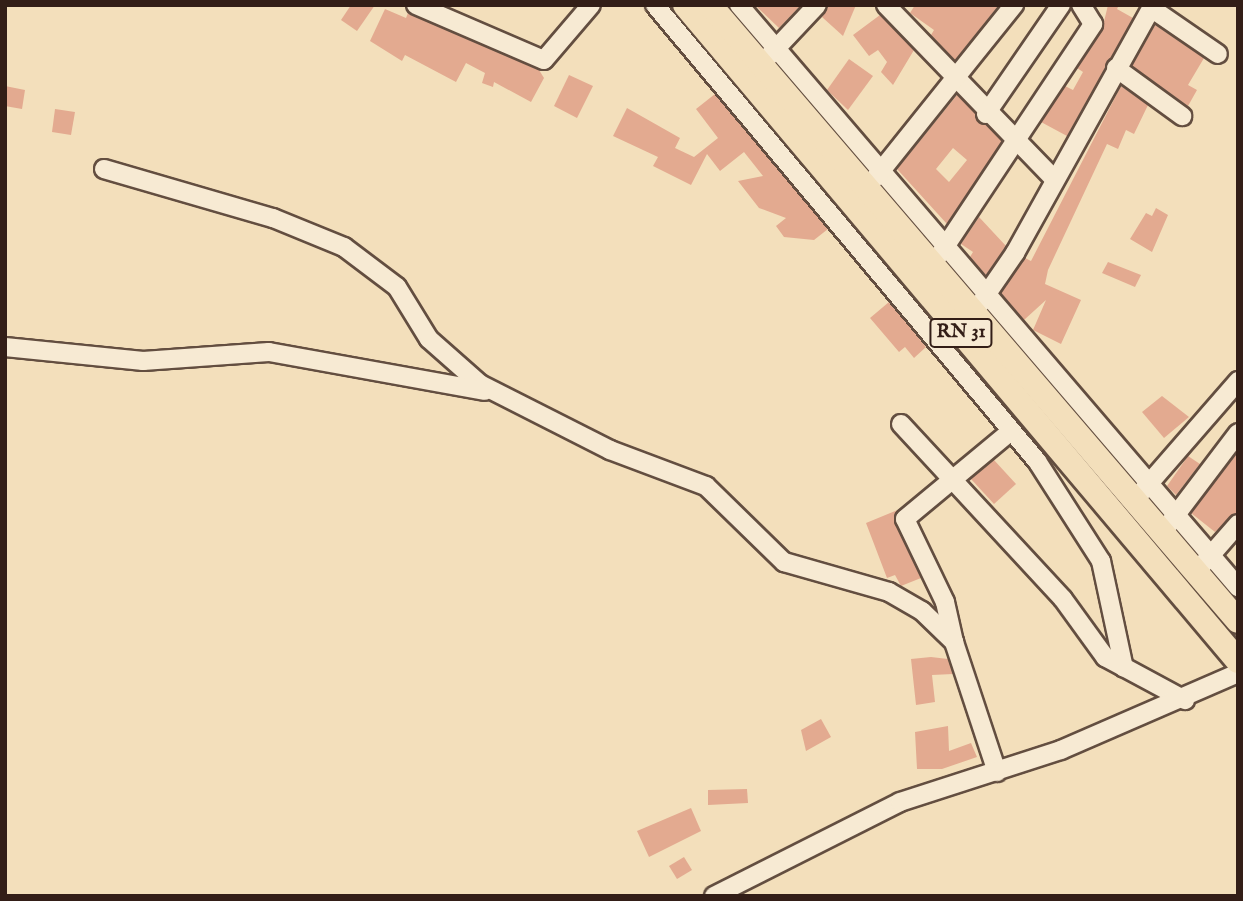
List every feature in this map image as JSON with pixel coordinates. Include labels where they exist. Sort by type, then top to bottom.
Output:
[{"type":"highway","name":"RN 31","points":[[685,5],[1238,661]]},
{"type":"highway","name":"RN 31","points":[[710,5],[768,57],[874,178],[1203,564],[1238,621]]},
{"type":"street","points":[[416,5],[544,60],[591,5]]},
{"type":"street","points":[[655,5],[1011,430],[1072,511],[1101,561],[1124,668]]},
{"type":"street","points":[[738,5],[768,57],[817,5]]},
{"type":"street","points":[[874,178],[957,82],[1014,5]]},
{"type":"street","points":[[986,114],[1061,5]]},
{"type":"street","points":[[940,255],[1017,144],[1093,23],[1081,5]]},
{"type":"street","points":[[980,304],[1152,6],[1218,54]]},
{"type":"street","points":[[895,9],[986,114],[1054,179]]},
{"type":"street","points":[[1116,68],[1182,116]]},
{"type":"street","points":[[104,169],[286,222],[344,247],[397,287],[429,339],[496,393],[610,450],[706,486],[785,562],[890,592],[922,611],[954,642]]},
{"type":"street","points":[[5,347],[143,361],[269,352],[496,393]]},
{"type":"street","points":[[1140,493],[1238,380]]},
{"type":"street","points":[[901,424],[951,482],[1063,598],[1105,657],[1185,700]]},
{"type":"street","points":[[997,772],[954,642],[945,602],[904,522],[1011,430]]},
{"type":"street","points":[[1168,524],[1238,433]]},
{"type":"street","points":[[1238,524],[1203,564],[1238,587]]},
{"type":"street","points":[[714,896],[900,802],[997,772],[1185,700],[1238,673]]},
{"type":"building","points":[[351,5],[375,5],[357,31],[341,20]]},
{"type":"building","points":[[755,5],[801,5],[779,28]]},
{"type":"building","points":[[828,5],[856,5],[843,36],[822,17]]},
{"type":"building","points":[[915,5],[999,5],[955,60],[931,35],[934,30],[910,13]]},
{"type":"building","points":[[1108,5],[1119,5],[1117,9],[1133,18],[1067,136],[1041,122],[1065,86],[1073,90],[1083,72],[1077,68],[1102,30]]},
{"type":"building","points":[[385,9],[406,18],[408,13],[539,70],[544,78],[531,102],[494,82],[493,87],[482,83],[485,73],[466,63],[456,82],[405,55],[402,61],[370,41]]},
{"type":"building","points":[[880,15],[914,50],[893,85],[881,72],[887,62],[878,50],[869,56],[853,35]]},
{"type":"building","points":[[1155,25],[1204,58],[1188,85],[1197,90],[1188,106],[1132,66]]},
{"type":"building","points":[[849,59],[873,76],[848,110],[827,90]]},
{"type":"building","points":[[569,75],[593,86],[577,118],[554,106]]},
{"type":"building","points":[[5,86],[25,90],[22,109],[5,106]]},
{"type":"building","points":[[1121,86],[1148,105],[1134,134],[1126,130],[1118,149],[1107,144],[1048,270],[1045,284],[1081,300],[1061,344],[1033,330],[1046,300],[1024,320],[1001,293],[1025,258],[1031,261]]},
{"type":"building","points":[[715,94],[828,229],[814,240],[784,237],[776,226],[786,218],[759,208],[738,181],[763,176],[744,152],[720,171],[707,154],[691,185],[653,166],[658,157],[613,136],[627,108],[680,138],[675,148],[694,157],[718,138],[696,109]]},
{"type":"building","points":[[957,95],[1002,141],[947,224],[897,169]],"holes":[[[953,148],[967,160],[949,182],[936,169]]]},
{"type":"building","points":[[55,109],[75,112],[71,135],[52,132]]},
{"type":"building","points":[[1156,208],[1168,215],[1152,252],[1130,239],[1146,213],[1152,216]]},
{"type":"building","points":[[979,217],[1006,246],[986,275],[970,257],[973,252],[961,244]]},
{"type":"building","points":[[1108,262],[1141,275],[1135,287],[1102,273]]},
{"type":"building","points":[[889,302],[926,347],[914,358],[905,347],[899,352],[870,318]]},
{"type":"building","points":[[1162,396],[1189,417],[1164,438],[1142,412]]},
{"type":"building","points":[[1238,452],[1238,513],[1215,532],[1191,513]]},
{"type":"building","points":[[1188,456],[1200,464],[1176,495],[1167,486]]},
{"type":"building","points":[[994,460],[1016,484],[994,504],[971,479]]},
{"type":"building","points":[[900,509],[895,523],[921,578],[901,586],[895,575],[887,578],[866,523]]},
{"type":"building","points":[[911,659],[948,659],[953,674],[932,675],[935,702],[916,705]]},
{"type":"building","points":[[821,719],[831,737],[806,751],[801,730]]},
{"type":"building","points":[[948,726],[949,751],[971,743],[977,757],[942,769],[917,769],[915,732]]},
{"type":"building","points":[[747,789],[748,803],[708,805],[708,790]]},
{"type":"building","points":[[691,808],[701,831],[649,857],[637,831]]},
{"type":"building","points":[[684,857],[692,870],[677,879],[669,866]]}]
